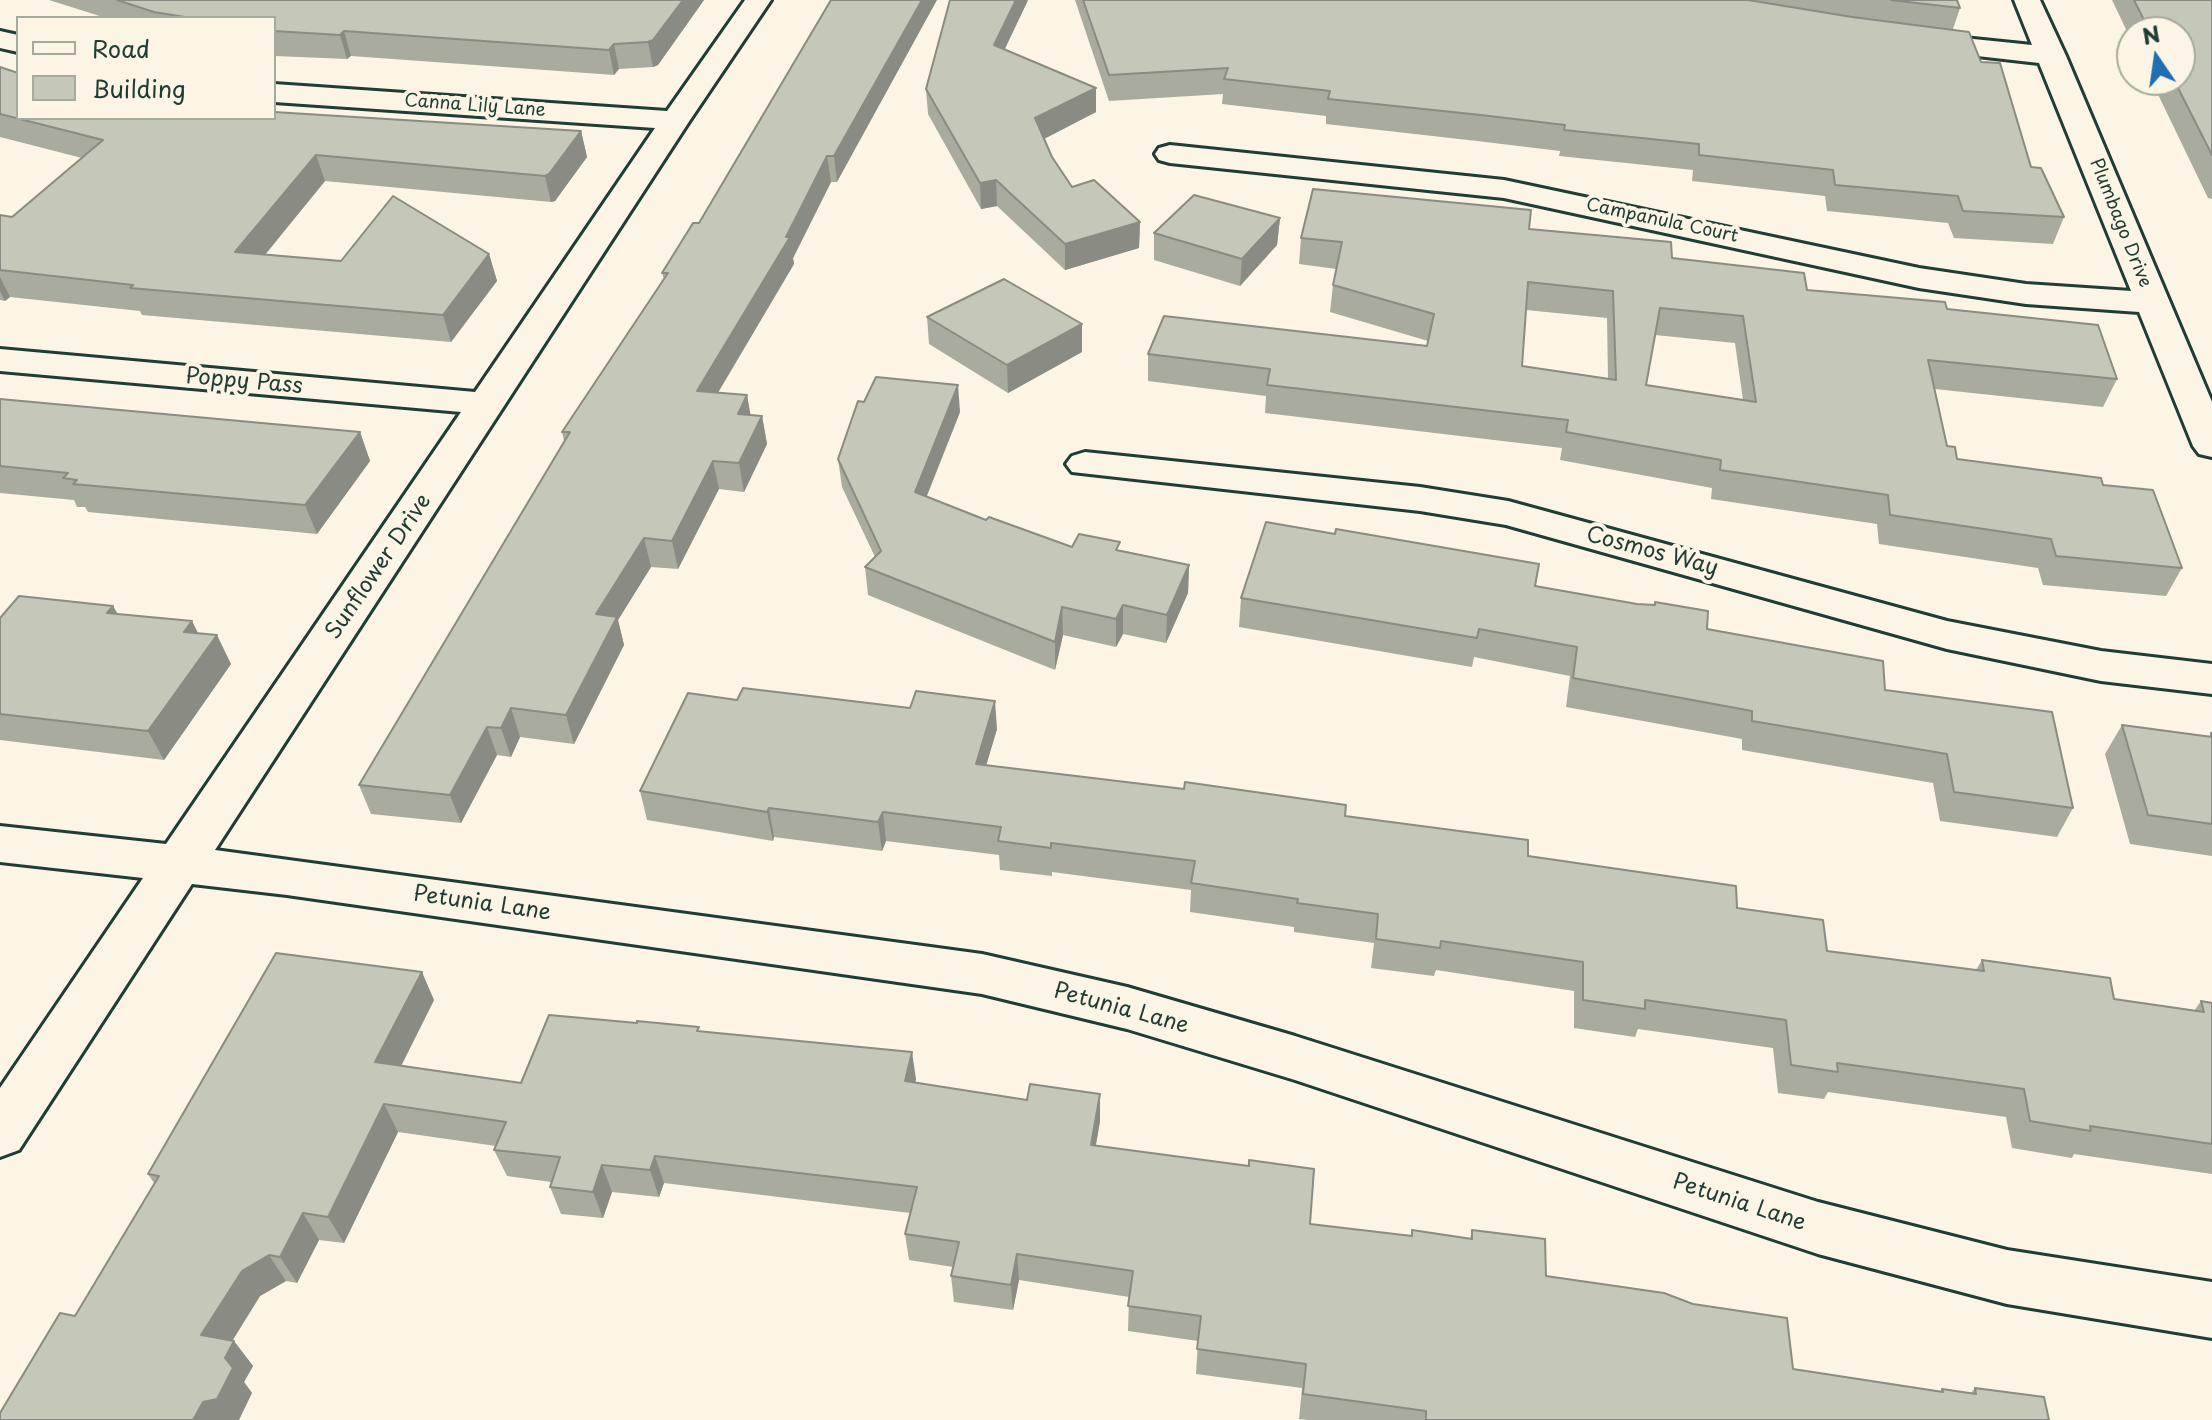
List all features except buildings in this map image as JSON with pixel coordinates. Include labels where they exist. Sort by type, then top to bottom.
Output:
[{"type":"street","name":"Sunflower Drive","points":[[0,1133],[758,0]]},
{"type":"street","name":"Plumbago Drive","points":[[2027,0],[2212,446]]},
{"type":"street","points":[[1888,37],[2052,56]]},
{"type":"street","name":"Canna Lily Lane","points":[[276,93],[675,120]]},
{"type":"street","name":"Campanula Court","points":[[1170,154],[1504,189],[1919,278],[2026,294],[2152,303]]},
{"type":"street","name":"Poppy Pass","points":[[0,360],[489,404]]},
{"type":"street","name":"Cosmos Way","points":[[1085,464],[1420,499],[1508,513],[1947,635],[2101,666],[2212,679]]},
{"type":"street","name":"Petunia Lane","points":[[0,844],[287,876],[982,974],[1127,1008],[1295,1058],[1818,1228],[2007,1277],[2212,1310]]}]
